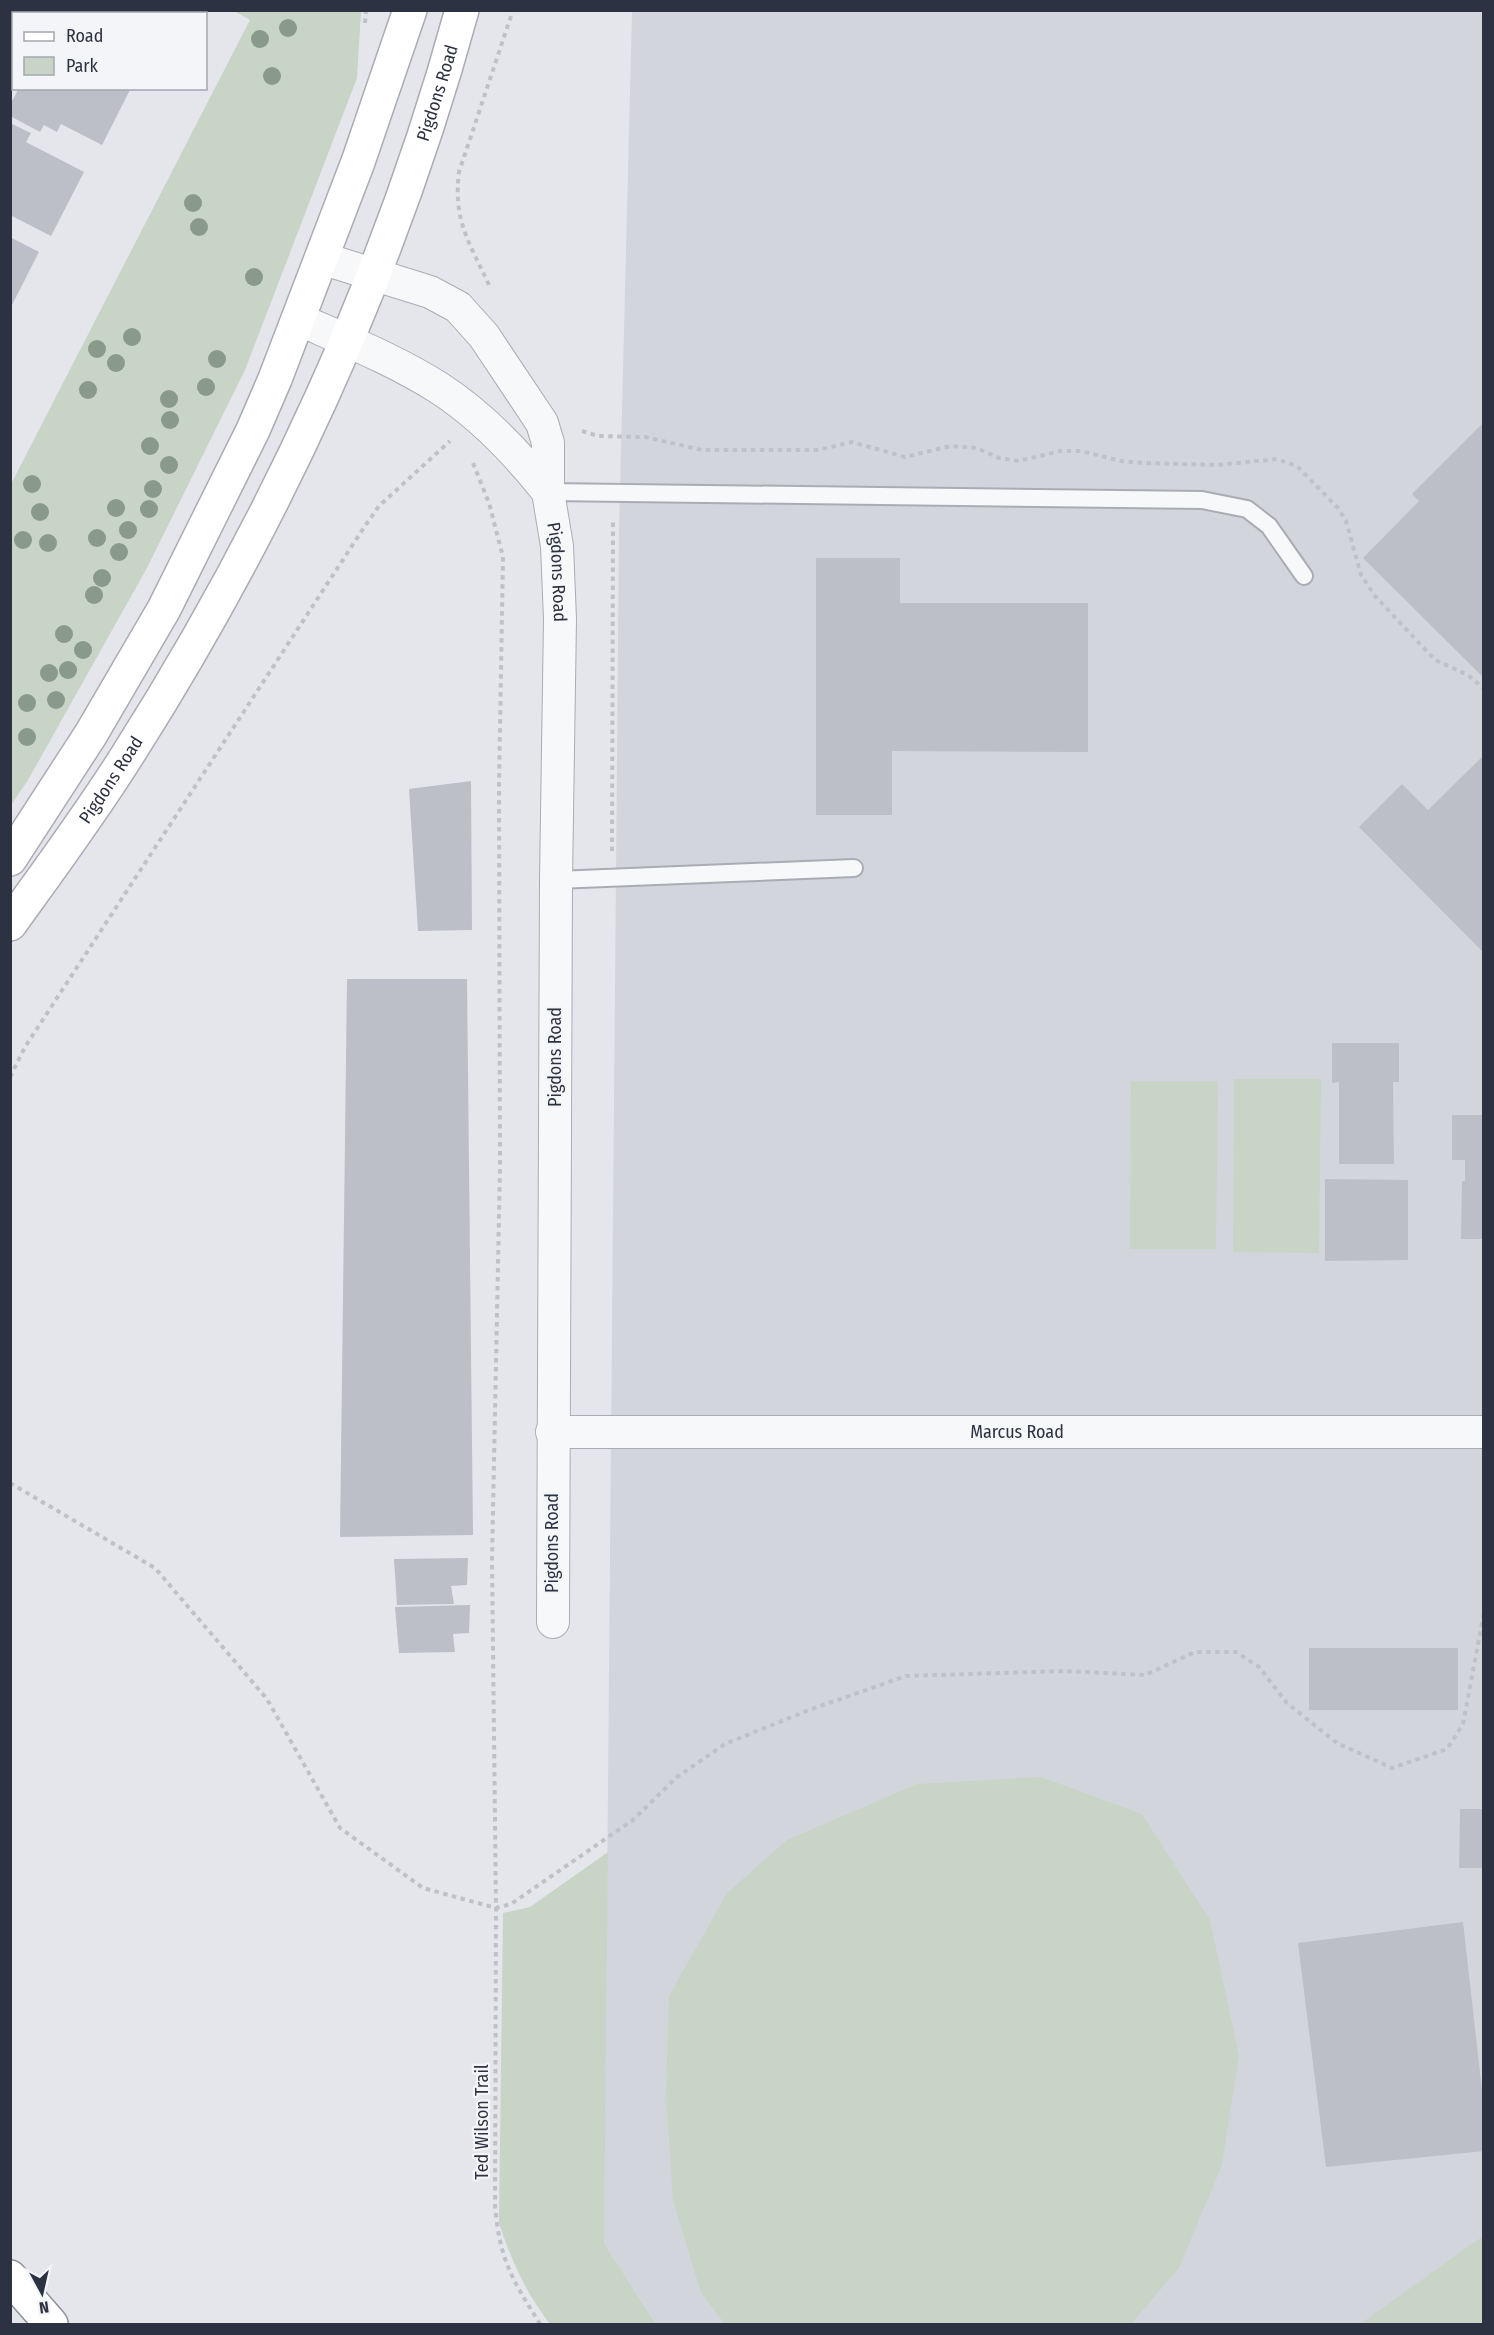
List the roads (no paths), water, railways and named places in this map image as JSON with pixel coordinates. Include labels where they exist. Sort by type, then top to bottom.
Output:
[{"type":"main road","points":[[10,859],[91,734],[164,609],[253,430],[358,162],[410,10]]},
{"type":"main road","name":"Pigdons Road","points":[[10,924],[126,758],[202,631],[269,506],[346,340],[372,274],[437,99],[462,10]]},
{"type":"main road","points":[[10,2277],[51,2325]]},
{"type":"street","name":"Pigdons Road","points":[[321,258],[441,297],[472,320],[546,431],[548,492],[557,546],[560,619],[552,1432],[553,1622]]},
{"type":"street","points":[[298,319],[427,380],[467,408],[509,447],[548,492]]},
{"type":"street","name":"Marcus Road","points":[[552,1432],[1484,1432]]},
{"type":"lane","points":[[548,492],[1202,500],[1246,509],[1269,526],[1304,576]]},
{"type":"lane","points":[[556,880],[854,868]]}]
